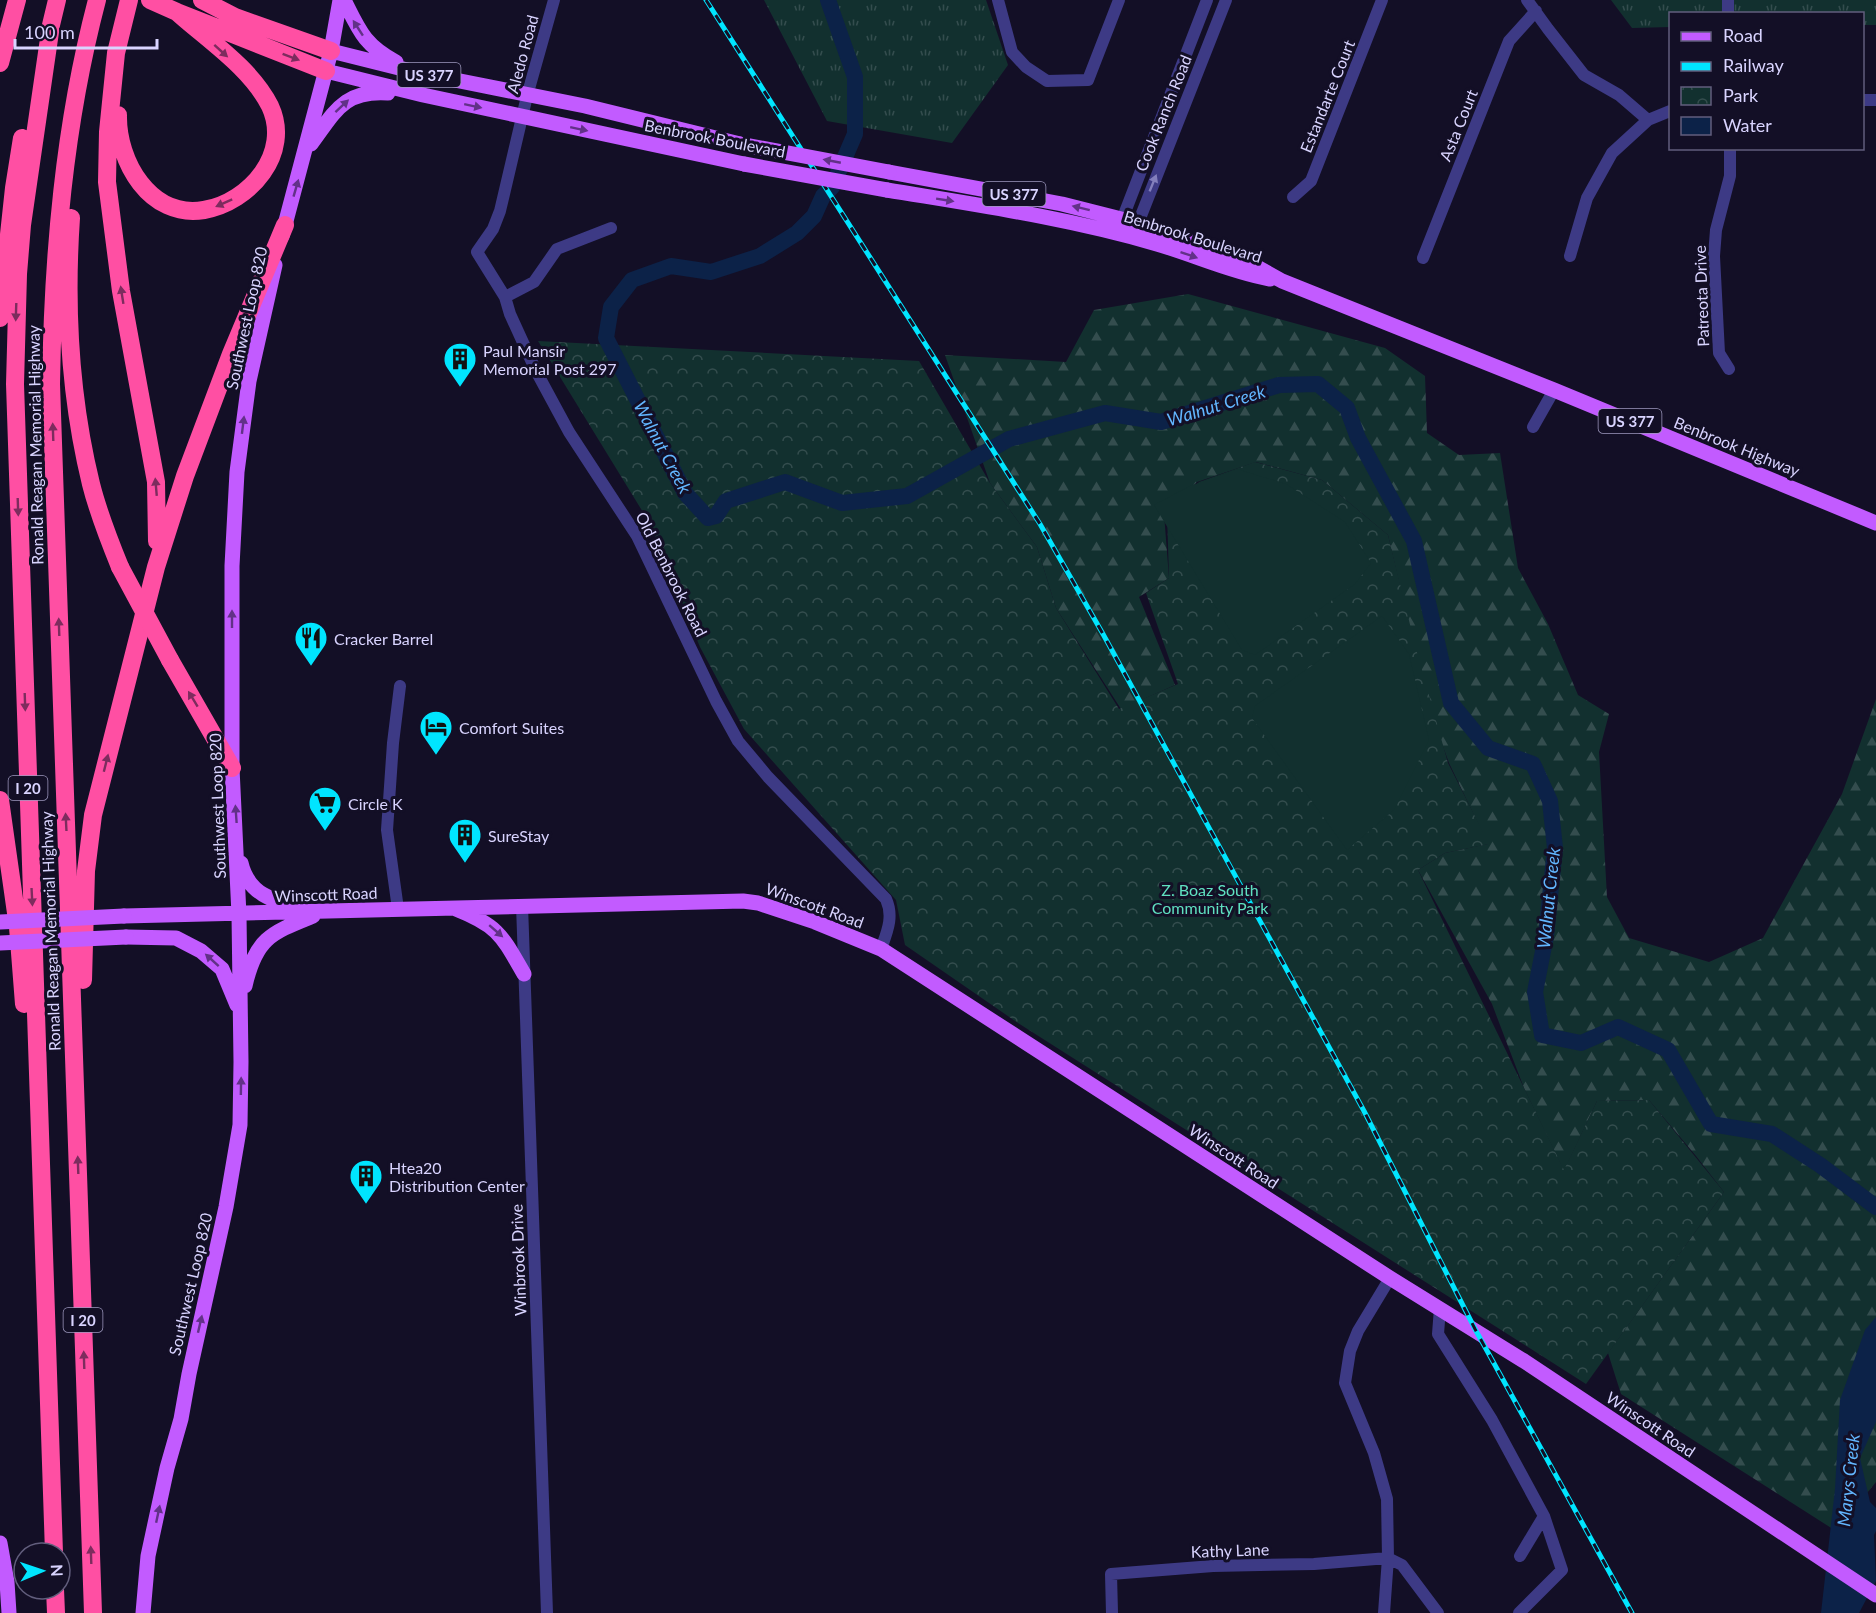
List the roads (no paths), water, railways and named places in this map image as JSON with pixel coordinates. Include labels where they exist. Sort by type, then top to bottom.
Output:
[{"type":"highway","name":"Ronald Reagan Memorial Highway","points":[[54,1541],[15,365],[22,225],[51,25],[57,0]]},
{"type":"highway","name":"Ronald Reagan Memorial Highway","points":[[93,1613],[51,384],[54,273],[61,195],[77,92],[97,0]]},
{"type":"highway","points":[[129,0],[116,53],[108,132],[107,182],[122,291],[156,482],[158,520],[156,567]]},
{"type":"highway","name":"Benbrook Boulevard","points":[[202,0],[236,18],[331,51]]},
{"type":"highway","points":[[0,33],[15,6]]},
{"type":"highway","points":[[0,63],[15,6]]},
{"type":"highway","points":[[116,53],[120,75],[118,124],[123,153],[130,170],[141,185],[166,204],[183,210],[203,211],[223,205],[255,183],[276,147],[276,131],[271,108],[260,90],[244,72],[164,6]]},
{"type":"highway","name":"Benbrook Boulevard","points":[[164,6],[326,71]]},
{"type":"highway","points":[[0,318],[14,188],[40,38],[51,25]]},
{"type":"highway","points":[[77,92],[84,121],[71,207],[69,298],[78,422],[91,485],[120,567],[232,768]]},
{"type":"highway","points":[[73,1028],[83,997],[84,901],[93,815],[156,567],[184,476],[231,354],[285,225]]},
{"type":"highway","points":[[0,800],[18,927],[24,1016],[36,1052]]},
{"type":"main road","name":"Southwest Loop 820","points":[[143,1613],[148,1556],[167,1468],[181,1419],[231,1182],[240,1125],[239,915],[232,768],[232,566],[237,472],[255,348],[342,0]]},
{"type":"main road","points":[[342,0],[355,24],[373,47],[382,55],[414,72]]},
{"type":"main road","name":"Benbrook Boulevard","points":[[331,51],[414,72],[585,106],[740,144],[1062,204],[1122,218],[1135,230]]},
{"type":"main road","name":"Benbrook Boulevard","points":[[326,71],[423,95],[744,165],[992,207],[1117,234],[1135,230],[1239,257],[1282,281],[1383,321]]},
{"type":"main road","points":[[306,151],[337,109],[357,95],[374,92],[423,95]]},
{"type":"main road","name":"Benbrook Highway","points":[[1383,321],[1876,523]]},
{"type":"main road","points":[[237,848],[243,872],[250,884],[263,895],[279,903],[322,912]]},
{"type":"main road","name":"Winscott Road","points":[[0,922],[124,916],[239,915],[692,901],[758,903],[815,922],[881,949],[1390,1278],[1524,1361],[1876,1595]]},
{"type":"main road","points":[[451,907],[478,918],[501,934],[524,974]]},
{"type":"main road","points":[[240,1010],[249,968],[259,948],[279,930],[322,912]]},
{"type":"main road","points":[[0,943],[126,937],[176,938],[201,951],[222,969],[240,1010]]},
{"type":"main road","points":[[0,1543],[8,1582],[9,1613]]},
{"type":"street","name":"Aledo Road","points":[[522,117],[554,0]]},
{"type":"street","points":[[998,0],[1012,52],[1026,67],[1047,81],[1088,80],[1119,0]]},
{"type":"street","name":"Cook Ranch Road","points":[[1117,234],[1207,0]]},
{"type":"street","name":"Cook Ranch Road","points":[[1135,230],[1226,0]]},
{"type":"street","name":"Estandarte Court","points":[[1293,197],[1311,181],[1382,0]]},
{"type":"street","points":[[1527,0],[1584,75],[1620,95],[1648,120]]},
{"type":"street","name":"Asta Court","points":[[1423,258],[1509,41],[1536,11]]},
{"type":"street","points":[[1570,256],[1587,198],[1612,153],[1648,120],[1669,112]]},
{"type":"street","name":"Old Benbrook Road","points":[[522,117],[500,211],[493,229],[477,252],[506,297],[510,314],[536,372],[569,432],[637,536],[716,701],[738,741],[768,777],[886,899],[891,908],[890,923],[881,949]]},
{"type":"street","name":"Patreota Drive","points":[[1729,369],[1719,352],[1714,238],[1730,177],[1730,150]]},
{"type":"street","points":[[506,297],[534,282],[557,249],[611,228]]},
{"type":"street","points":[[1533,427],[1554,390]]},
{"type":"street","points":[[398,909],[387,830],[400,686]]},
{"type":"street","name":"Winbrook Drive","points":[[522,905],[547,1613]]},
{"type":"street","points":[[1384,1613],[1388,1558],[1387,1499],[1374,1453],[1346,1383],[1350,1351],[1358,1330],[1390,1278]]},
{"type":"street","points":[[1440,1308],[1438,1334],[1492,1420],[1544,1516],[1562,1570],[1519,1613]]},
{"type":"street","points":[[1520,1556],[1544,1516]]},
{"type":"street","points":[[1388,1558],[1402,1565],[1438,1613]]},
{"type":"street","name":"Kathy Lane","points":[[1112,1613],[1111,1574],[1213,1566],[1388,1558]]},
{"type":"water","name":"Marys Creek","points":[[1876,1317],[1876,1422],[1860,1458],[1870,1502],[1876,1508],[1874,1535],[1876,1581],[1859,1613],[1821,1613],[1835,1489],[1840,1400],[1865,1330]]},
{"type":"waterway","name":"Walnut Creek","points":[[828,0],[855,77],[855,134],[832,187],[823,196],[814,216],[797,233],[760,256],[711,272],[671,266],[632,280],[611,307],[606,338],[685,493],[708,518],[716,516],[726,501],[785,482],[842,503],[907,496],[1009,439],[1105,413],[1161,422],[1279,385],[1318,384],[1347,408],[1358,438],[1414,541],[1451,703],[1488,748],[1533,764],[1550,801],[1555,848],[1546,936],[1535,992],[1542,1035],[1581,1043],[1618,1027],[1668,1050],[1711,1124],[1772,1134],[1820,1165],[1876,1207]]},
{"type":"railway","points":[[706,0],[1040,524],[1103,634],[1364,1111],[1475,1329],[1632,1613]]},
{"type":"place","name":"Paul Mansir Memorial Post 297","points":[[460,388]]},
{"type":"place","name":"Cracker Barrel","points":[[311,667]]},
{"type":"place","name":"Comfort Suites","points":[[436,756]]},
{"type":"place","name":"Circle K","points":[[325,832]]},
{"type":"place","name":"SureStay","points":[[465,864]]},
{"type":"place","name":"Htea20 Distribution Center","points":[[366,1205]]},
{"type":"park label","name":"Z. Boaz South Community Park","points":[[1210,898]]}]
